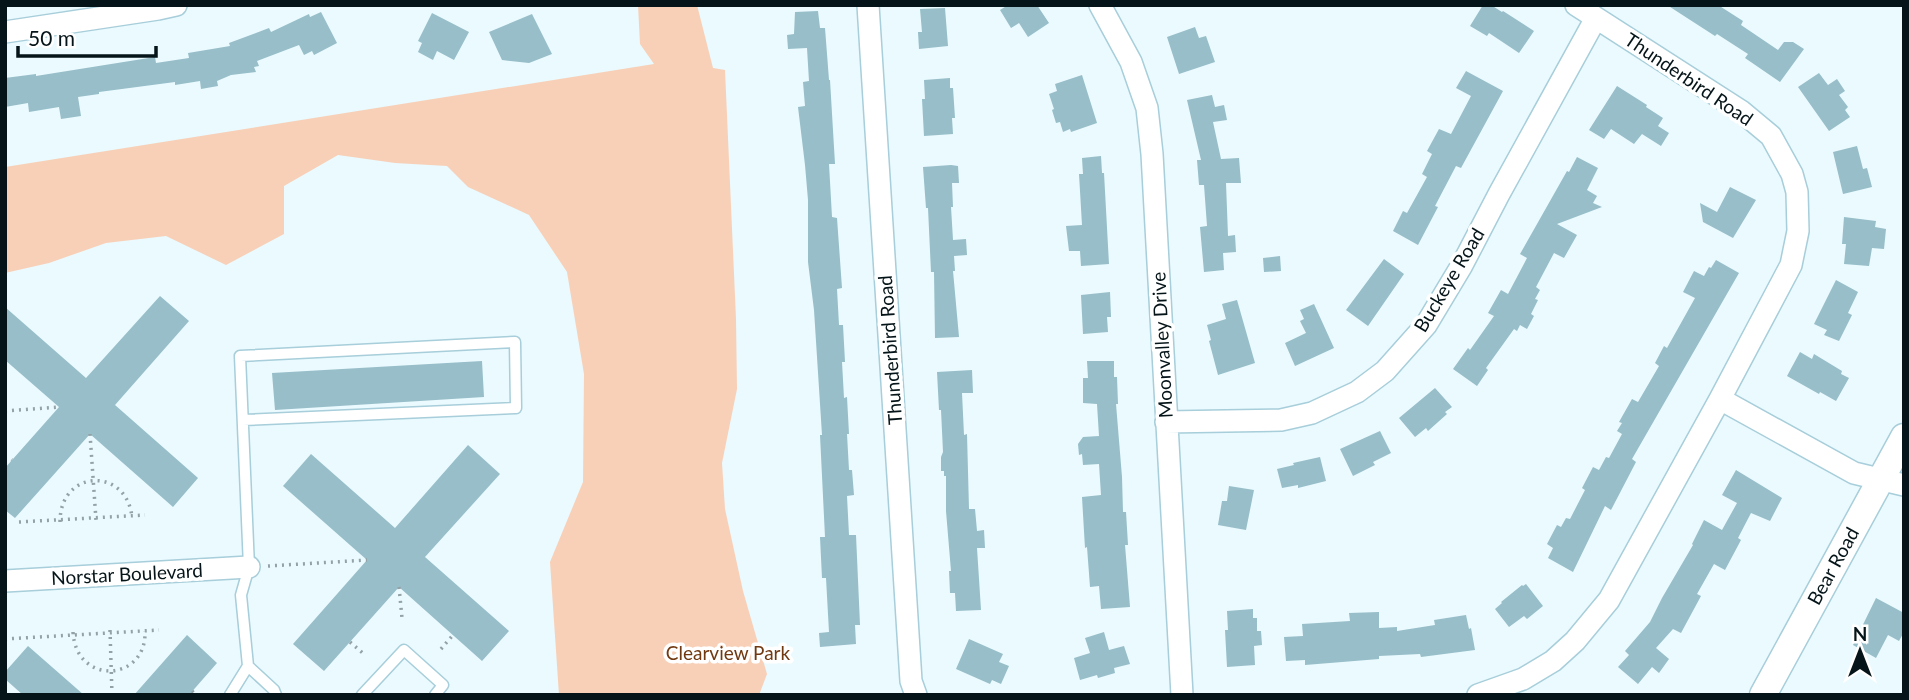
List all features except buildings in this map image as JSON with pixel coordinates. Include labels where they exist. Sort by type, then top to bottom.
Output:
[{"type":"street","points":[[5,32],[176,5]]},
{"type":"street","name":"Thunderbird Road","points":[[867,5],[911,681],[916,695]]},
{"type":"street","name":"Moonvalley Drive","points":[[1100,5],[1131,61],[1147,108],[1152,155],[1182,695]]},
{"type":"street","name":"Thunderbird Road","points":[[1478,695],[1523,679],[1553,661],[1575,641],[1609,600],[1791,265],[1798,231],[1797,192],[1792,174],[1771,136],[1741,111],[1576,5]]},
{"type":"street","name":"Buckeye Road","points":[[1166,422],[1281,420],[1312,412],[1357,392],[1385,371],[1426,325],[1462,265],[1596,18]]},
{"type":"street","points":[[1720,399],[1854,472],[1892,482]]},
{"type":"street","name":"Bear Road","points":[[1763,695],[1892,482],[1904,437]]},
{"type":"street","name":"Norstar Boulevard","points":[[5,581],[249,567]]},
{"type":"lane","points":[[230,695],[248,666],[241,595],[249,567],[240,356],[514,342],[516,408],[243,420]]},
{"type":"lane","points":[[362,695],[404,650],[443,685],[435,695]]},
{"type":"lane","points":[[248,666],[276,695]]},
{"type":"path","points":[[5,411],[59,407]]},
{"type":"path","points":[[90,434],[96,519]]},
{"type":"path","points":[[5,458],[12,460]]},
{"type":"path","points":[[60,521],[63,502],[71,490],[93,481],[114,485],[119,489],[128,501],[132,517]]},
{"type":"path","points":[[19,522],[145,515]]},
{"type":"path","points":[[249,567],[368,560]]},
{"type":"path","points":[[399,587],[402,618]]},
{"type":"path","points":[[73,634],[76,650],[85,661],[99,669],[111,671],[124,668],[139,656],[144,647],[145,629]]},
{"type":"path","points":[[5,639],[159,630]]},
{"type":"path","points":[[110,631],[112,695]]},
{"type":"path","points":[[440,649],[453,635]]},
{"type":"path","points":[[350,642],[365,655]]},
{"type":"path","points":[[192,691],[196,695]]},
{"type":"green space","name":"Clearview Park","points":[[638,5],[697,5],[713,68],[725,70],[737,389],[722,463],[725,509],[743,591],[767,674],[759,695],[559,695],[550,562],[583,482],[584,374],[567,272],[529,215],[468,187],[447,166],[395,163],[338,155],[284,186],[284,234],[226,265],[166,236],[106,243],[49,263],[5,273],[5,167],[654,64],[640,44]]}]
